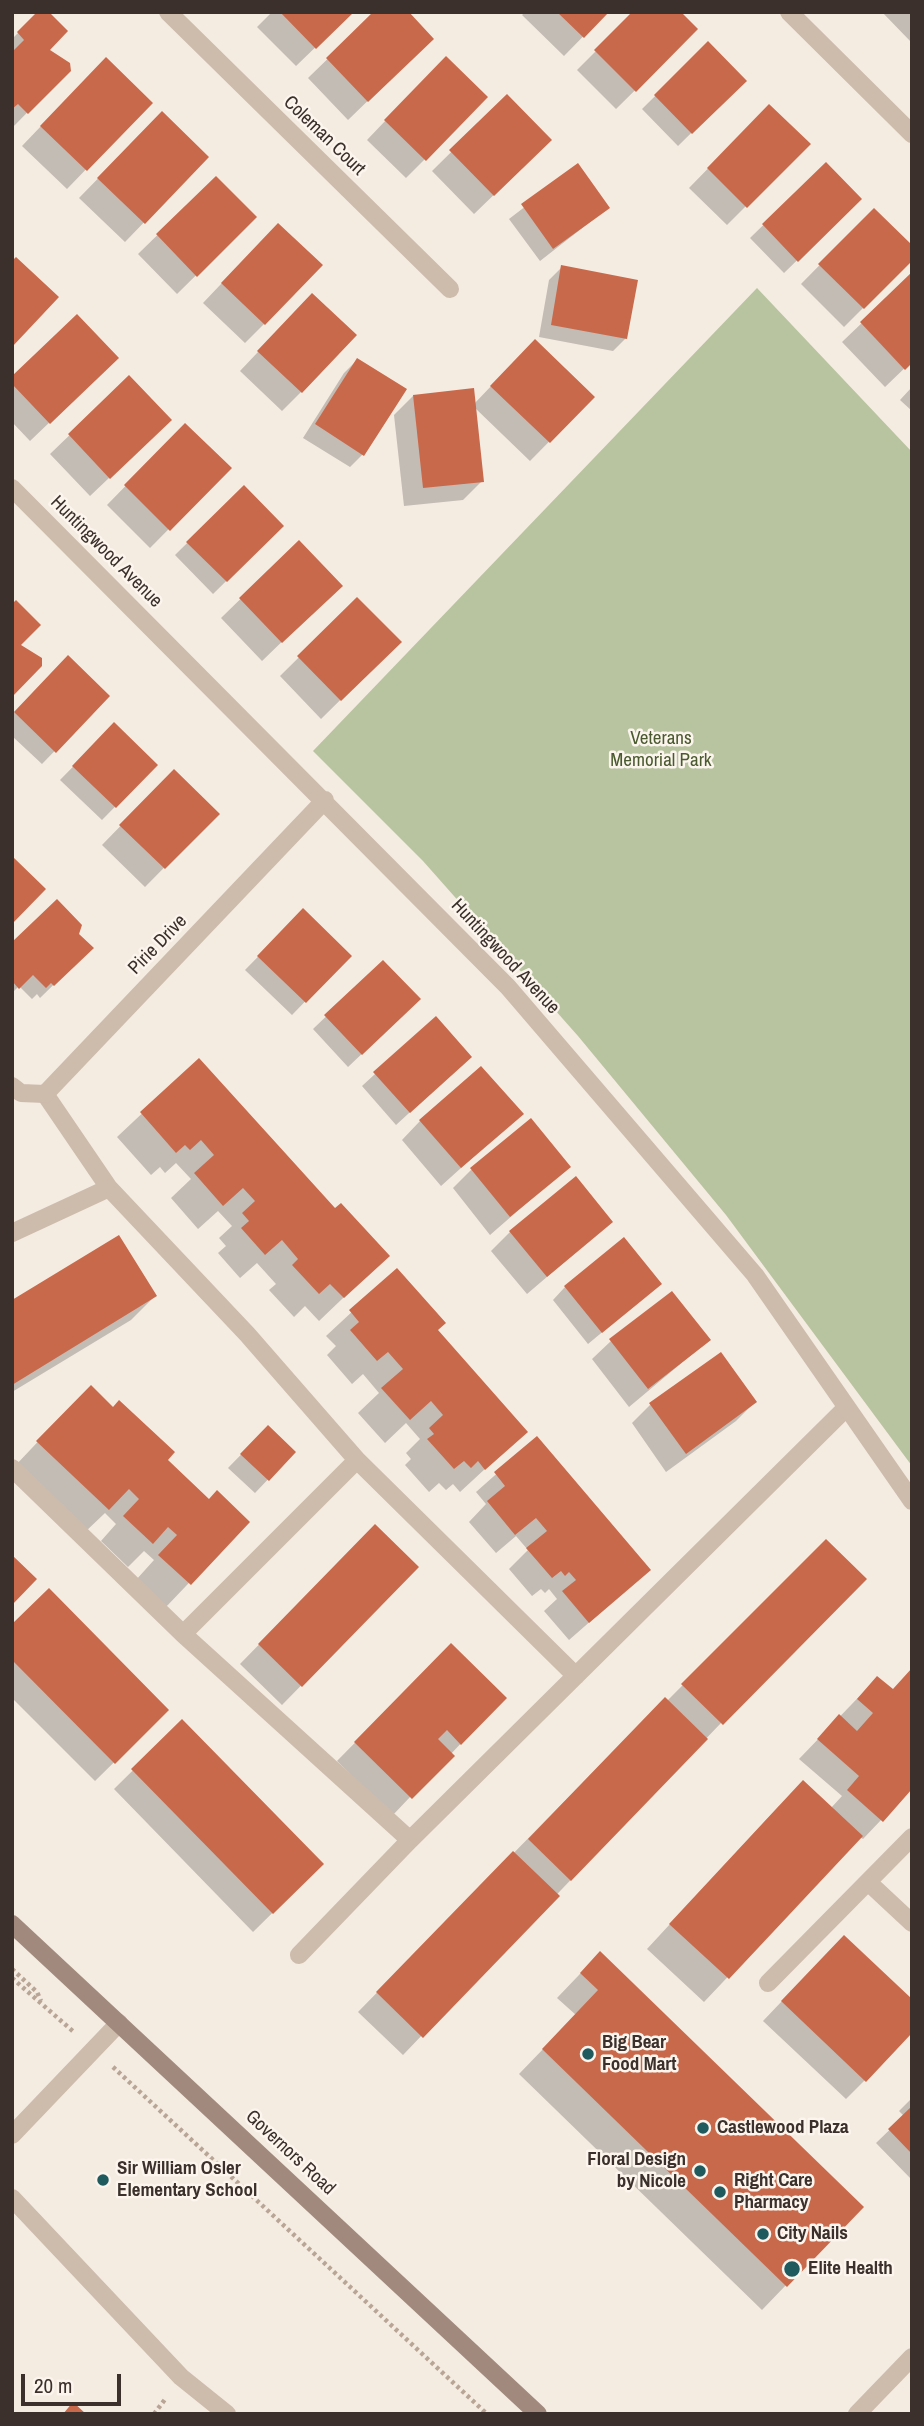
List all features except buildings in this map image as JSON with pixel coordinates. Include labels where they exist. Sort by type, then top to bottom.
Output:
[{"type":"main road","name":"Governors Road","points":[[12,1924],[538,2414]]},
{"type":"street","name":"Coleman Court","points":[[168,12],[450,289]]},
{"type":"street","points":[[789,12],[912,134]]},
{"type":"street","name":"Huntingwood Avenue","points":[[12,488],[508,987],[746,1264],[811,1353],[845,1409],[912,1501]]},
{"type":"street","name":"Pirie Drive","points":[[45,1094],[325,800]]},
{"type":"street","points":[[12,1086],[21,1093],[45,1094],[109,1188],[247,1334],[357,1460],[576,1676]]},
{"type":"street","points":[[12,1233],[109,1188]]},
{"type":"street","points":[[299,1955],[410,1840],[845,1409]]},
{"type":"street","points":[[183,1634],[357,1460]]},
{"type":"street","points":[[12,1468],[183,1634],[410,1840]]},
{"type":"street","points":[[768,1983],[912,1837]]},
{"type":"street","points":[[868,1882],[912,1923]]},
{"type":"street","points":[[12,2135],[120,2023]]},
{"type":"street","points":[[12,2198],[181,2377],[227,2414]]},
{"type":"street","points":[[857,2414],[912,2357]]},
{"type":"path","points":[[12,1969],[37,1992],[43,2005]]},
{"type":"path","points":[[12,1978],[94,2049],[487,2414]]},
{"type":"green space","name":"Veterans Memorial Park","points":[[757,288],[912,452],[912,1466],[726,1215],[578,1036],[423,861],[313,751]]},
{"type":"place","name":"Big Bear Food Mart","points":[[588,2054]]},
{"type":"place","name":"Castlewood Plaza","points":[[703,2128]]},
{"type":"place","name":"Floral Design by Nicole","points":[[700,2171]]},
{"type":"place","name":"Sir William Osler Elementary School","points":[[103,2180]]},
{"type":"place","name":"Right Care Pharmacy","points":[[720,2192]]},
{"type":"place","name":"City Nails","points":[[763,2234]]},
{"type":"place","name":"Elite Health","points":[[792,2269]]}]
